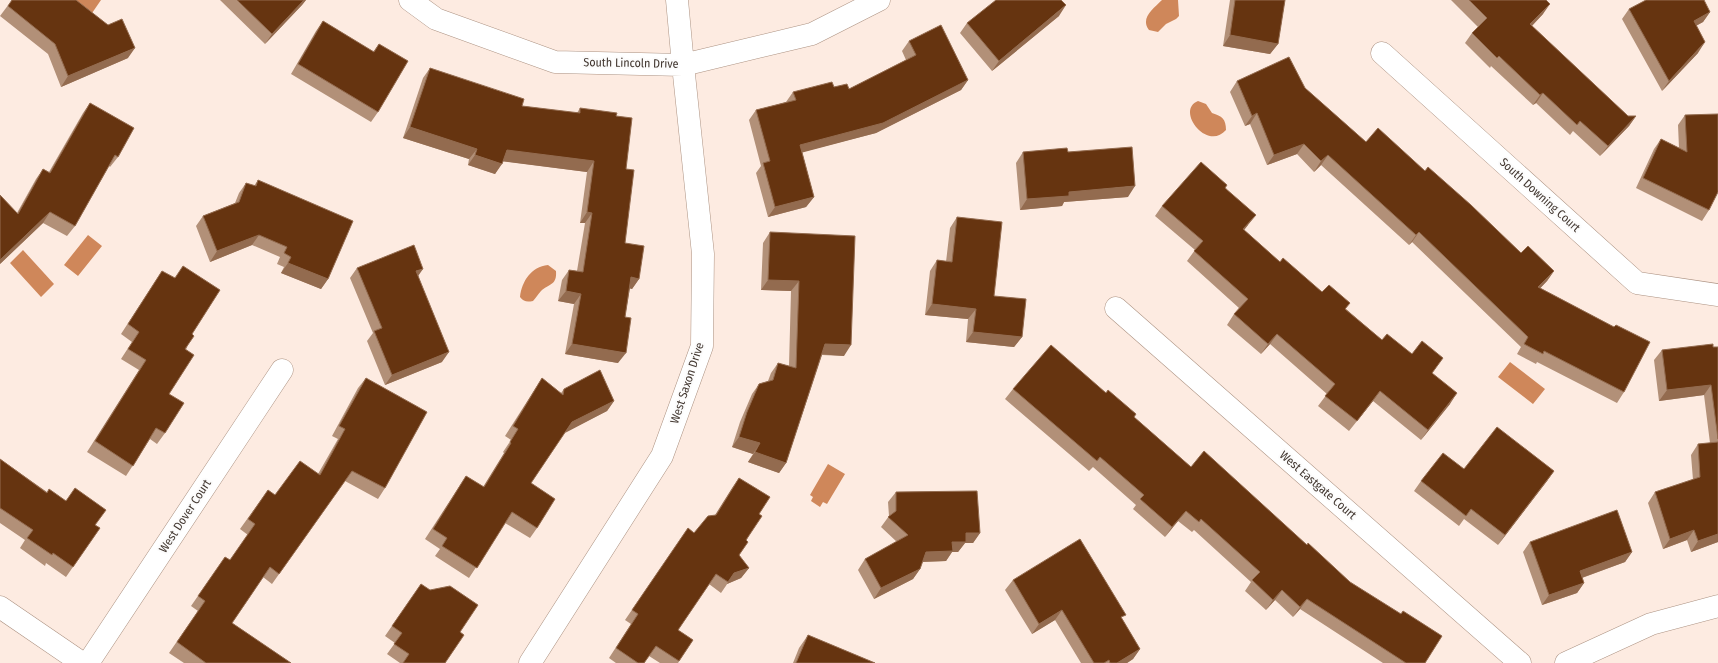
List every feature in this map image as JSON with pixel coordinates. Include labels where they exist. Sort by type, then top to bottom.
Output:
[{"type":"street","name":"South Lincoln Drive","points":[[410,0],[436,19],[555,62],[683,65],[812,34],[879,0]]},
{"type":"street","name":"West Saxon Drive","points":[[530,663],[662,456],[702,346],[703,254],[677,0]]},
{"type":"street","name":"South Downing Court","points":[[1382,53],[1637,283],[1718,295]]},
{"type":"street","name":"West Eastgate Court","points":[[1116,308],[1520,663]]},
{"type":"street","name":"West Dover Court","points":[[88,663],[282,370]]},
{"type":"street","points":[[1566,663],[1651,624],[1718,606]]},
{"type":"street","points":[[0,607],[82,663]]},
{"type":"shaded area","points":[[68,0],[101,0],[90,16]]},
{"type":"shaded area","points":[[1162,0],[1178,0],[1179,16],[1166,24],[1158,32],[1149,30],[1146,22],[1147,18],[1152,10]]},
{"type":"shaded area","points":[[1198,101],[1206,104],[1212,113],[1223,118],[1226,130],[1218,135],[1210,136],[1203,133],[1196,127],[1190,112],[1192,106]]},
{"type":"shaded area","points":[[88,235],[102,246],[78,276],[64,265]]},
{"type":"shaded area","points":[[23,250],[54,284],[41,297],[10,263]]},
{"type":"shaded area","points":[[548,265],[556,271],[554,282],[544,288],[533,301],[524,301],[520,297],[525,280],[532,272],[542,266]]},
{"type":"shaded area","points":[[1510,362],[1545,389],[1533,404],[1498,377]]},
{"type":"shaded area","points":[[828,464],[845,474],[827,504],[823,502],[820,507],[811,501],[813,497],[810,495]]},
{"type":"building","points":[[12,0],[76,0],[108,25],[122,19],[135,48],[68,76],[55,44],[8,6]]},
{"type":"building","points":[[237,0],[304,0],[272,34]]},
{"type":"building","points":[[996,0],[1061,0],[1066,5],[999,61],[967,23]]},
{"type":"building","points":[[1235,0],[1285,0],[1278,44],[1230,35]]},
{"type":"building","points":[[1469,0],[1546,0],[1550,4],[1530,24],[1628,116],[1636,116],[1608,146],[1580,121],[1577,125],[1543,93],[1540,95],[1499,56],[1497,58],[1472,33],[1487,18]]},
{"type":"building","points":[[1646,0],[1704,0],[1710,12],[1694,21],[1705,42],[1669,81],[1629,9]]},
{"type":"building","points":[[323,21],[374,52],[379,44],[408,61],[378,112],[298,64]]},
{"type":"building","points":[[941,25],[968,80],[883,123],[800,145],[814,197],[775,207],[763,163],[770,161],[756,110],[796,100],[793,92],[832,82],[834,87],[847,84],[849,89],[916,55],[909,41]]},
{"type":"building","points":[[1289,57],[1305,88],[1366,142],[1378,128],[1425,171],[1428,167],[1471,205],[1521,253],[1528,246],[1554,271],[1538,287],[1614,327],[1616,325],[1650,342],[1624,392],[1544,351],[1543,354],[1524,344],[1528,337],[1419,232],[1416,235],[1328,155],[1321,161],[1304,144],[1274,155],[1257,113],[1252,116],[1237,81]]},
{"type":"building","points":[[430,68],[524,99],[522,106],[580,113],[580,108],[617,113],[616,116],[632,118],[626,169],[634,170],[625,243],[644,246],[639,279],[631,277],[625,317],[631,318],[626,353],[572,344],[581,294],[566,291],[569,270],[583,272],[592,213],[587,212],[594,161],[507,150],[502,164],[475,155],[477,149],[410,127]]},
{"type":"building","points":[[90,103],[134,128],[118,157],[115,155],[75,226],[50,212],[0,260],[0,195],[18,214],[43,169],[50,173]]},
{"type":"building","points":[[1718,114],[1718,192],[1709,210],[1643,178],[1661,139],[1687,152],[1685,115]]},
{"type":"building","points":[[1132,147],[1135,186],[1069,192],[1069,196],[1027,199],[1023,152],[1067,148],[1068,152]]},
{"type":"building","points":[[1201,162],[1227,185],[1225,188],[1256,215],[1243,229],[1280,262],[1283,258],[1322,292],[1329,285],[1350,303],[1345,309],[1382,340],[1387,334],[1412,354],[1422,341],[1443,358],[1432,373],[1457,393],[1428,430],[1380,391],[1357,421],[1325,396],[1335,384],[1277,334],[1268,344],[1234,314],[1248,299],[1194,251],[1203,241],[1162,206]]},
{"type":"building","points":[[258,180],[353,221],[328,279],[288,263],[291,257],[284,253],[287,247],[259,235],[217,251],[203,216],[239,202],[246,183],[256,186]]},
{"type":"building","points":[[957,217],[1002,222],[994,296],[1026,299],[1022,337],[973,332],[976,309],[932,304],[937,260],[952,262]]},
{"type":"building","points":[[770,232],[855,236],[851,345],[825,344],[786,463],[755,452],[760,443],[739,437],[747,412],[759,384],[773,380],[778,363],[796,368],[799,281],[768,280]]},
{"type":"building","points":[[414,245],[423,269],[416,271],[449,352],[392,375],[374,331],[382,328],[357,268]]},
{"type":"building","points":[[183,266],[220,290],[192,334],[194,336],[185,349],[194,355],[169,394],[184,403],[165,433],[156,428],[133,466],[95,441],[146,360],[128,349],[139,332],[128,324],[162,271],[175,278]]},
{"type":"building","points":[[1713,344],[1713,347],[1718,347],[1718,439],[1711,385],[1667,390],[1662,350]]},
{"type":"building","points":[[1051,345],[1106,393],[1108,390],[1136,414],[1134,417],[1191,467],[1204,451],[1350,582],[1401,614],[1403,611],[1442,636],[1425,663],[1406,663],[1307,599],[1300,607],[1282,590],[1273,600],[1252,580],[1260,572],[1201,519],[1199,522],[1186,511],[1172,527],[1140,499],[1144,495],[1100,457],[1097,461],[1013,389]]},
{"type":"building","points":[[600,370],[614,401],[572,422],[531,483],[555,499],[537,528],[512,512],[477,568],[442,546],[447,538],[433,529],[466,476],[484,487],[511,443],[510,442],[518,429],[513,426],[542,378],[563,395],[564,389]]},
{"type":"building","points":[[366,378],[427,412],[385,488],[352,471],[279,574],[270,567],[232,623],[291,663],[206,663],[177,642],[205,601],[198,596],[225,557],[230,560],[255,524],[248,519],[268,490],[275,495],[300,461],[320,475],[345,429],[339,426]]},
{"type":"building","points":[[1497,427],[1554,471],[1505,535],[1471,509],[1466,516],[1421,481],[1443,453],[1464,469]]},
{"type":"building","points":[[1718,442],[1718,534],[1698,541],[1694,530],[1670,539],[1655,492],[1700,477],[1698,444]]},
{"type":"building","points":[[0,459],[47,493],[49,489],[66,501],[75,488],[106,510],[95,525],[100,528],[73,567],[27,538],[33,530],[0,508]]},
{"type":"building","points":[[739,478],[770,497],[759,514],[762,516],[746,540],[748,542],[739,555],[749,568],[734,573],[728,582],[716,574],[678,630],[693,640],[679,661],[656,646],[644,663],[638,663],[616,648],[638,614],[632,610],[688,528],[694,533],[708,516],[716,515]]},
{"type":"building","points":[[977,491],[980,533],[966,533],[966,542],[952,542],[953,551],[926,552],[920,569],[881,588],[865,559],[908,535],[888,517],[896,511],[896,492]]},
{"type":"building","points":[[1617,510],[1632,552],[1580,571],[1584,583],[1549,595],[1530,542]]},
{"type":"building","points":[[1080,539],[1126,615],[1121,617],[1140,649],[1117,663],[1110,663],[1109,660],[1104,663],[1094,663],[1062,610],[1039,624],[1013,580]]},
{"type":"building","points":[[421,584],[430,590],[450,586],[478,605],[460,632],[464,635],[445,663],[403,663],[409,654],[394,644],[402,633],[392,626]]},
{"type":"building","points":[[808,635],[875,663],[796,663]]}]
